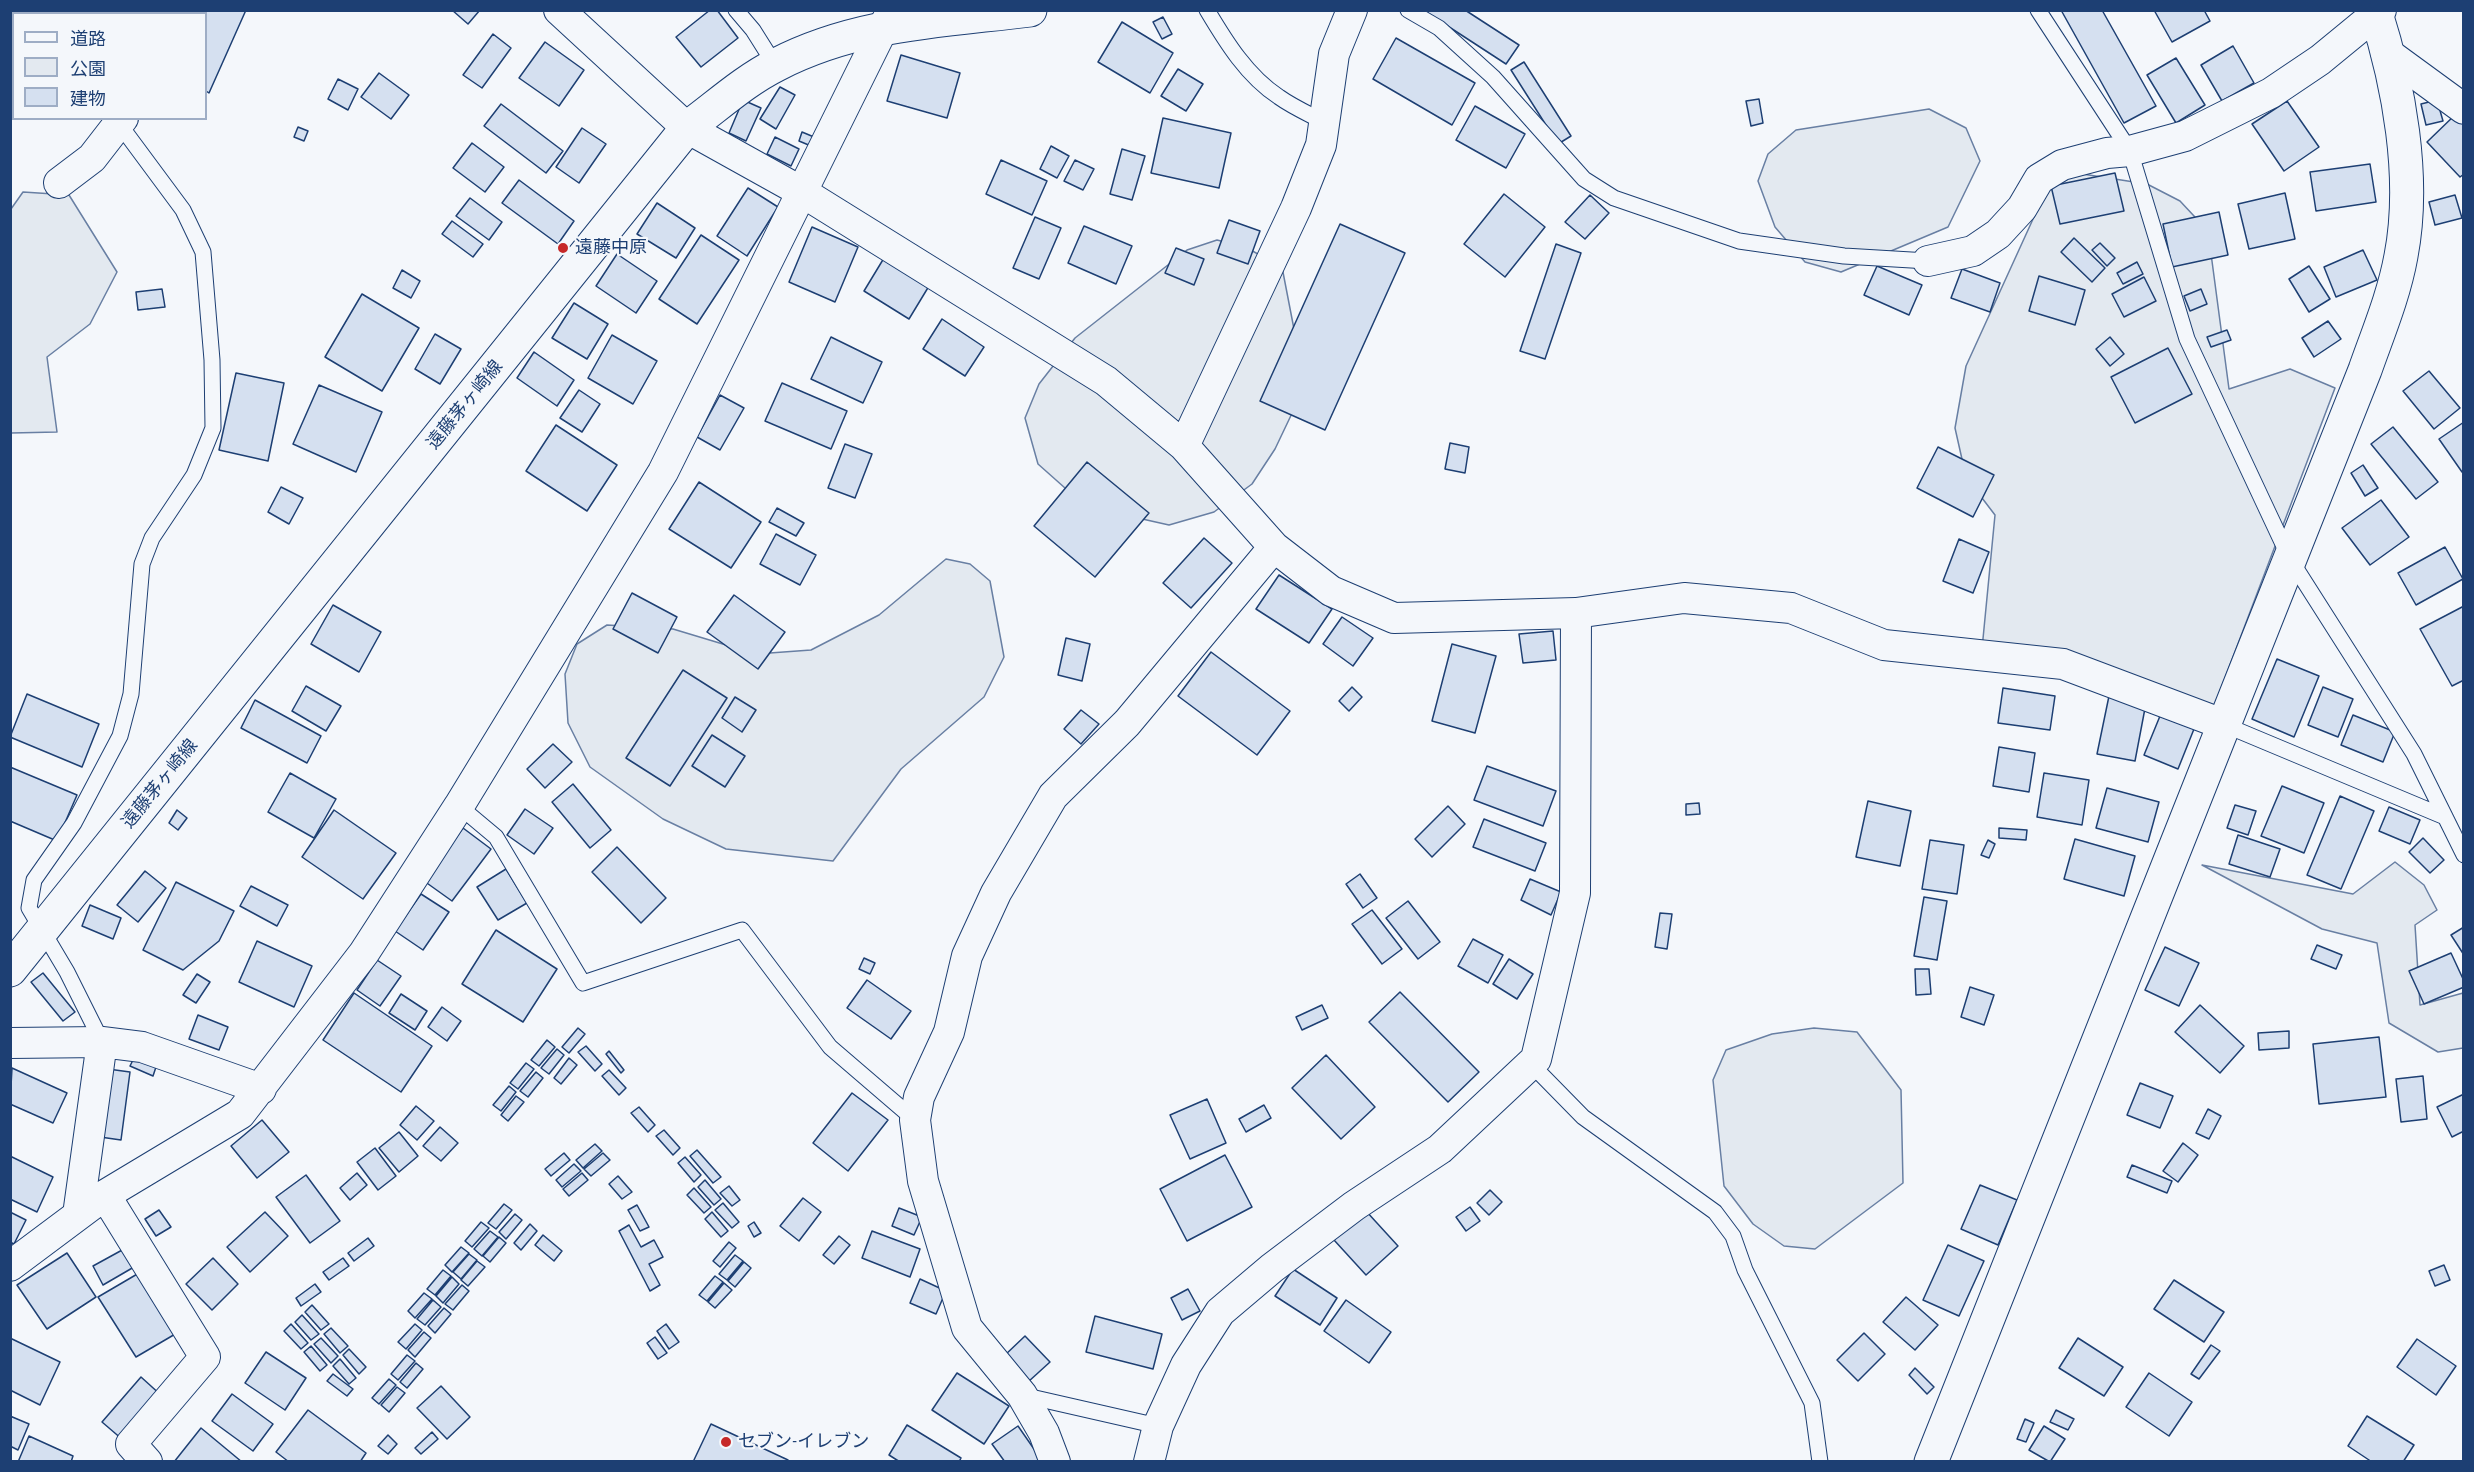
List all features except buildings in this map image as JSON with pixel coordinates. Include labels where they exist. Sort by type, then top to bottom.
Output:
[{"type":"street","points":[[560,10],[687,128],[802,192],[1106,381],[1184,446],[1274,548],[1331,591],[1394,618],[1576,613],[1684,598],[1791,608],[1884,645],[2063,664],[2225,725]]},
{"type":"street","name":"遠藤茅ヶ崎線","points":[[10,970],[687,128],[754,77],[775,65],[814,47],[888,19],[1030,10]]},
{"type":"street","points":[[1184,446],[1296,208],[1321,145],[1334,54],[1353,10]]},
{"type":"street","points":[[1928,261],[1973,250],[1998,234],[2022,208],[2039,179],[2062,165],[2107,153],[2130,151],[2185,136],[2271,93],[2320,60],[2377,12],[2396,87],[2407,200],[2401,256],[2384,316],[2365,370],[2225,725],[1931,1461]]},
{"type":"street","points":[[10,1266],[105,1195],[240,1114],[364,953],[459,806],[663,472],[888,19]]},
{"type":"street","points":[[2386,52],[2463,109]]},
{"type":"street","points":[[59,183],[92,158],[122,122]]},
{"type":"street","points":[[1055,1461],[1044,1433],[1022,1395],[967,1328],[923,1181],[915,1120],[919,1097],[949,1032],[967,956],[996,893],[1053,796],[1127,723],[1274,548]]},
{"type":"street","points":[[1149,1461],[1158,1426],[1186,1365],[1220,1312],[1272,1268],[1353,1206],[1440,1149],[1536,1059],[1575,893],[1576,613]]},
{"type":"street","points":[[10,1043],[102,1042],[142,1047],[261,1089]]},
{"type":"street","points":[[78,1215],[102,1042]]},
{"type":"street","points":[[105,1195],[205,1357],[131,1444],[147,1461]]},
{"type":"lane","points":[[736,10],[753,30],[775,65]]},
{"type":"lane","points":[[1207,10],[1228,45],[1253,75],[1278,97],[1324,122]]},
{"type":"lane","points":[[1408,10],[1439,28],[1493,76],[1584,179],[1614,198],[1739,241],[1844,256],[1928,261]]},
{"type":"lane","points":[[2038,10],[2130,151],[2187,339],[2290,559],[2414,754],[2463,855]]},
{"type":"lane","points":[[102,1042],[67,972],[30,908],[34,880],[74,823],[120,736],[131,693],[142,564],[152,538],[194,475],[213,428],[212,360],[203,252],[183,210],[122,122]]},
{"type":"lane","points":[[2225,725],[2445,817]]},
{"type":"lane","points":[[459,806],[495,837],[583,983],[742,930],[830,1047],[915,1120]]},
{"type":"lane","points":[[1531,1064],[1583,1117],[1715,1212],[1733,1236],[1745,1270],[1812,1403],[1820,1461]]},
{"type":"lane","points":[[1022,1395],[1158,1426]]},
{"type":"green space","points":[[1929,109],[1966,128],[1980,161],[1948,227],[1841,272],[1805,262],[1775,227],[1758,181],[1768,154],[1796,130]]},
{"type":"green space","points":[[2076,173],[2147,184],[2180,201],[2208,231],[2229,389],[2290,369],[2335,388],[2214,707],[1982,649],[1995,515],[1966,477],[1955,428],[1966,366],[2049,184]]},
{"type":"green space","points":[[23,192],[69,195],[117,272],[90,324],[47,357],[57,432],[11,433],[11,209]]},
{"type":"green space","points":[[1217,240],[1245,247],[1282,267],[1305,386],[1275,449],[1252,484],[1214,512],[1169,525],[1120,514],[1074,496],[1038,464],[1025,418],[1039,384],[1075,338],[1187,250]]},
{"type":"green space","points":[[946,559],[970,564],[990,581],[1004,657],[984,697],[901,769],[833,861],[726,849],[663,819],[590,767],[568,723],[565,674],[577,644],[607,625],[673,629],[756,654],[811,650],[879,615]]},
{"type":"green space","points":[[2395,862],[2424,885],[2437,910],[2415,925],[2420,1005],[2463,993],[2463,1048],[2438,1052],[2389,1023],[2377,943],[2322,929],[2202,865],[2353,894]]},
{"type":"green space","points":[[1814,1028],[1857,1032],[1901,1090],[1903,1183],[1815,1249],[1784,1246],[1753,1224],[1724,1186],[1713,1080],[1726,1050],[1772,1034]]},
{"type":"place","name":"遠藤中原","points":[[563,248]]},
{"type":"place","name":"セブン-イレブン","points":[[726,1442]]}]
